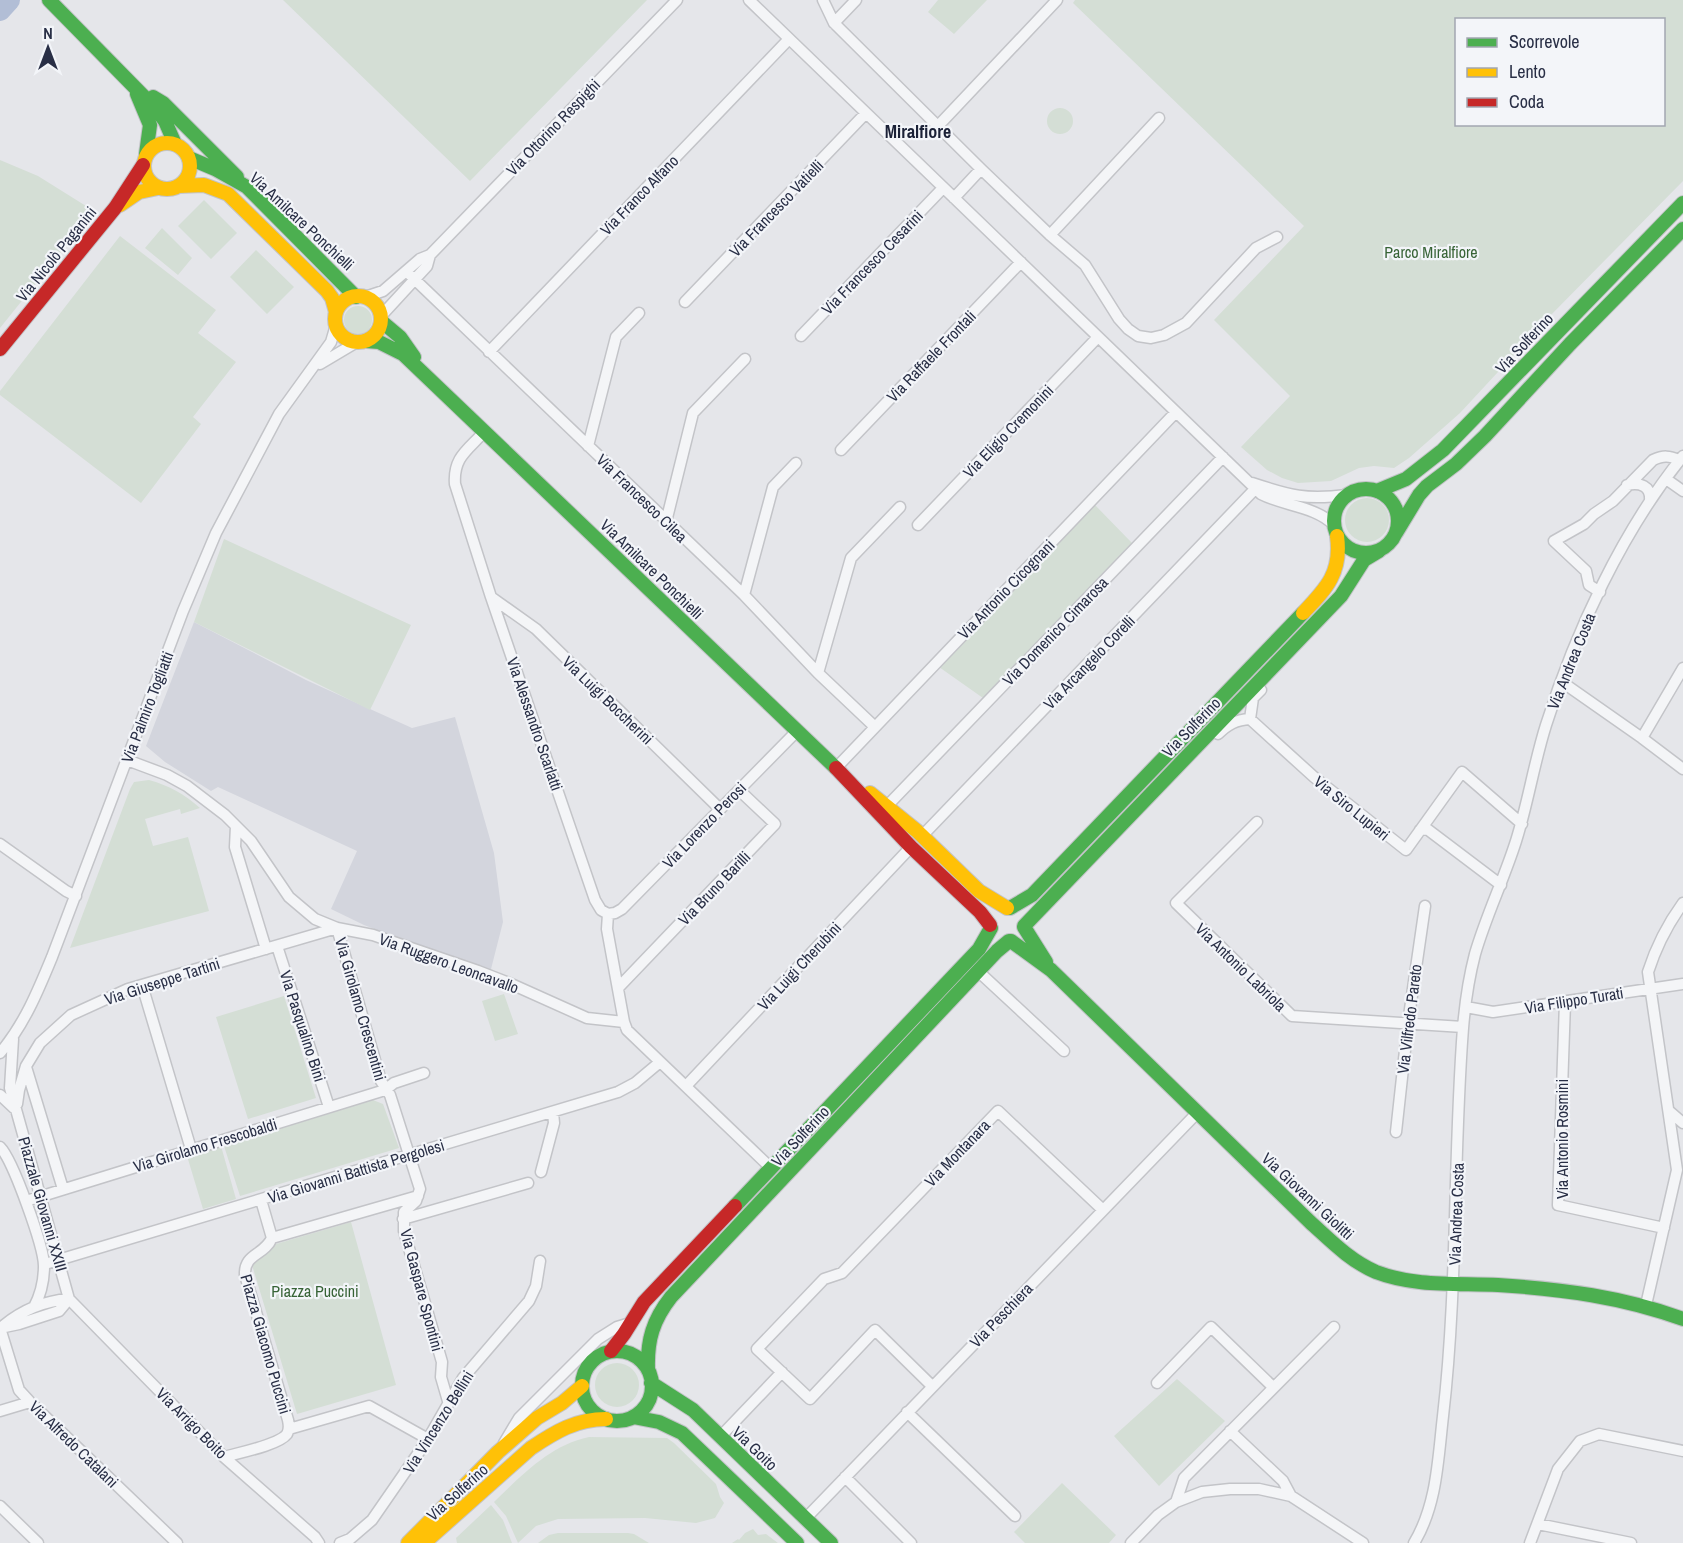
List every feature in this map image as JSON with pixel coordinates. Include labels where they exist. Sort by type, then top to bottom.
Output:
[{"type":"main road","name":"Via Amilcare Ponchielli","points":[[49,0],[133,83],[165,122],[175,144],[181,147],[189,158],[247,187],[361,297],[375,304],[381,319],[400,337],[411,355],[445,394]]},
{"type":"main road","name":"Via Amilcare Ponchielli","points":[[133,83],[150,125],[144,160]]},
{"type":"main road","points":[[133,83],[163,103],[247,187]]},
{"type":"main road","points":[[158,188],[147,178],[144,160],[155,146],[168,142],[175,144]]},
{"type":"main road","points":[[178,186],[189,174],[191,166],[189,158]]},
{"type":"main road","name":"Via Nicolò Paganini","points":[[0,349],[115,208],[144,160]]},
{"type":"main road","name":"Via Amilcare Ponchielli","points":[[158,188],[172,189],[197,183],[209,185],[228,194],[327,291],[332,298],[336,318],[344,337],[378,342],[403,354],[836,768],[911,847],[980,912],[991,927]]},
{"type":"main road","name":"Via Nicolò Paganini","points":[[115,208],[139,192],[158,188]]},
{"type":"main road","name":"Via Solferino","points":[[408,1543],[498,1452],[537,1418],[562,1403],[582,1386],[583,1375],[593,1360],[611,1351],[621,1342],[644,1302],[979,949],[991,927],[995,913],[1032,895],[1323,592],[1338,563],[1340,554],[1335,531],[1336,508],[1347,495],[1362,489],[1377,491],[1406,479],[1418,471],[1471,423],[1557,331],[1683,203]]},
{"type":"main road","name":"Via Solferino","points":[[424,1543],[524,1454],[551,1434],[590,1419],[624,1420],[641,1411],[651,1393],[648,1339],[651,1326],[671,1297],[997,951],[1019,936],[1024,927],[1169,773],[1341,596],[1364,560],[1392,540],[1419,495],[1427,486],[1456,464],[1485,436],[1570,344],[1683,229]]},
{"type":"main road","name":"Via Amilcare Ponchielli","points":[[336,318],[344,301],[361,297]]},
{"type":"main road","points":[[361,341],[376,333],[381,319]]},
{"type":"main road","points":[[1377,491],[1393,504],[1397,513],[1396,533]]},
{"type":"main road","points":[[1335,531],[1343,544],[1360,553],[1379,551]]},
{"type":"main road","name":"Via Amilcare Ponchielli","points":[[836,768],[887,806],[922,836],[979,891],[1008,908]]},
{"type":"main road","points":[[1008,908],[1022,916],[1024,927]]},
{"type":"main road","points":[[991,927],[996,937],[1010,941]]},
{"type":"main road","name":"Via Giovanni Giolitti","points":[[1024,927],[1051,970]]},
{"type":"main road","name":"Via Giovanni Giolitti","points":[[1010,941],[1051,970],[1339,1249],[1355,1261],[1374,1271],[1397,1278],[1610,1296],[1646,1305],[1683,1319]]},
{"type":"main road","points":[[611,1351],[632,1354],[641,1361],[650,1376]]},
{"type":"main road","name":"Via Goito","points":[[650,1376],[684,1403],[831,1543]]},
{"type":"main road","points":[[582,1386],[583,1397],[588,1406],[596,1414],[606,1419]]},
{"type":"main road","points":[[633,1417],[649,1418],[673,1426],[798,1543]]},
{"type":"main road","points":[[398,1543],[420,1529]]},
{"type":"street","name":"Via Ottorino Respighi","points":[[381,319],[420,259],[430,255],[677,0]]},
{"type":"street","points":[[749,0],[1254,486],[1271,499],[1327,518],[1335,531]]},
{"type":"street","points":[[824,0],[834,22],[981,169],[1084,266],[1128,329],[1138,336],[1151,338],[1164,335],[1186,323],[1256,248],[1278,237]]},
{"type":"street","points":[[834,22],[856,0]]},
{"type":"street","points":[[938,126],[1057,0]]},
{"type":"street","name":"Via Franco Alfano","points":[[489,352],[789,39]]},
{"type":"street","name":"Via Francesco Vatielli","points":[[685,302],[866,113]]},
{"type":"street","points":[[1050,235],[1159,118]]},
{"type":"street","points":[[954,198],[981,169]]},
{"type":"street","name":"Via Francesco Cesarini","points":[[801,336],[943,188]]},
{"type":"street","name":"Via Raffaele Frontali","points":[[841,450],[1021,262]]},
{"type":"street","name":"Via Ottorino Respighi","points":[[361,297],[383,291],[411,276]]},
{"type":"street","name":"Via Francesco Cilea","points":[[411,276],[744,596],[874,727]]},
{"type":"street","points":[[588,446],[616,337],[639,313]]},
{"type":"street","name":"Via Palmiro Togliatti","points":[[0,1053],[13,1039],[36,996],[183,611],[227,510],[279,414],[331,342],[336,318]]},
{"type":"street","name":"Via Eligio Cremonini","points":[[918,525],[1098,337]]},
{"type":"street","name":"Via Palmiro Togliatti","points":[[313,369],[335,353],[361,341]]},
{"type":"street","points":[[666,522],[693,412],[745,359]]},
{"type":"street","name":"Via Antonio Cicognani","points":[[836,768],[1176,412]]},
{"type":"street","name":"Via Alessandro Scarlatti","points":[[484,432],[459,459],[454,470],[455,484],[491,597],[595,900],[601,910],[608,914]]},
{"type":"street","points":[[1600,592],[1589,585],[1586,571],[1554,541],[1584,524],[1613,501],[1653,460],[1661,456],[1681,458]]},
{"type":"street","name":"Via Domenico Cimarosa","points":[[887,806],[1223,457]]},
{"type":"street","name":"Via Andrea Costa","points":[[1414,1543],[1426,1519],[1432,1499],[1447,1377],[1454,1283],[1463,1027],[1475,954],[1522,824],[1546,726],[1585,621],[1650,500],[1681,458]]},
{"type":"street","points":[[744,596],[772,487],[796,463]]},
{"type":"street","points":[[1666,479],[1683,491]]},
{"type":"street","points":[[1628,485],[1640,484],[1646,487],[1650,500]]},
{"type":"street","points":[[1254,486],[1299,497],[1320,498],[1347,495]]},
{"type":"street","name":"Via Arcangelo Corelli","points":[[922,836],[1254,486]]},
{"type":"street","points":[[818,673],[851,558],[900,507]]},
{"type":"street","name":"Via Luigi Boccherini","points":[[491,597],[536,629],[720,809]]},
{"type":"street","points":[[1169,773],[1192,761],[1227,724],[1250,719],[1253,698],[1292,657],[1306,632]]},
{"type":"street","points":[[1642,738],[1683,669]]},
{"type":"street","points":[[1562,682],[1683,769]]},
{"type":"street","name":"Via Siro Lupieri","points":[[1250,719],[1314,777],[1406,850],[1462,772],[1522,824]]},
{"type":"street","name":"Via Lorenzo Perosi","points":[[608,914],[615,914],[622,909],[797,731]]},
{"type":"street","name":"Via Ruggero Leoncavallo","points":[[127,760],[187,786],[225,815],[251,841],[289,897],[315,919],[337,928],[392,941],[478,971],[587,1018],[624,1022]]},
{"type":"street","name":"Via Bruno Barilli","points":[[618,988],[775,824],[739,790]]},
{"type":"street","name":"Via Antonio Labriola","points":[[1257,822],[1176,903],[1292,1016],[1463,1027]]},
{"type":"street","points":[[236,826],[235,847],[266,950]]},
{"type":"street","points":[[1420,830],[1427,829],[1501,885]]},
{"type":"street","points":[[0,844],[76,896]]},
{"type":"street","name":"Via Luigi Cherubini","points":[[686,1086],[911,847]]},
{"type":"street","points":[[1646,1305],[1680,1166],[1669,1111],[1648,972],[1656,947],[1669,922],[1683,903]]},
{"type":"street","name":"Via Vilfredo Pareto","points":[[1396,1132],[1408,1023],[1425,906]]},
{"type":"street","points":[[608,914],[607,930],[627,1030],[772,1169]]},
{"type":"street","name":"Via Giuseppe Tartini","points":[[294,941],[309,929],[315,919]]},
{"type":"street","name":"Via Giuseppe Tartini","points":[[16,1110],[26,1066],[40,1043],[71,1015],[142,985],[337,928]]},
{"type":"street","name":"Via Girolamo Crescentini","points":[[337,928],[385,1090]]},
{"type":"street","name":"Via Pasqualino Bini","points":[[277,946],[329,1107]]},
{"type":"street","points":[[978,972],[1064,1051]]},
{"type":"street","name":"Via Filippo Turati","points":[[1466,1007],[1493,1012],[1683,984]]},
{"type":"street","points":[[142,985],[191,1149]]},
{"type":"street","name":"Via Antonio Rosmini","points":[[1564,1002],[1558,1205],[1665,1228]]},
{"type":"street","name":"Piazzale Giovanni XXIII","points":[[13,1039],[10,1088],[69,1299]]},
{"type":"street","name":"Via Giovanni Battista Pergolesi","points":[[45,1264],[618,1092],[635,1083],[660,1062]]},
{"type":"street","points":[[26,1066],[63,1189]]},
{"type":"street","name":"Via Girolamo Frescobaldi","points":[[26,1201],[385,1090],[394,1083],[424,1073]]},
{"type":"street","points":[[261,1200],[272,1238],[419,1196],[420,1189],[410,1155],[390,1095],[385,1090]]},
{"type":"street","points":[[0,1095],[16,1110]]},
{"type":"street","name":"Via Montanara","points":[[782,1372],[757,1349],[824,1279],[842,1273],[998,1111],[1103,1210]]},
{"type":"street","points":[[1669,1111],[1683,1123]]},
{"type":"street","points":[[541,1172],[554,1123],[553,1112]]},
{"type":"street","name":"Via Peschiera","points":[[805,1519],[1198,1112]]},
{"type":"street","name":"Piazzale Giovanni XXIII","points":[[0,1147],[9,1160],[26,1201],[45,1264],[40,1297],[34,1306]]},
{"type":"street","points":[[403,1219],[528,1183]]},
{"type":"street","name":"Via Gaspare Spontini","points":[[419,1196],[404,1212],[404,1232],[442,1362],[458,1385]]},
{"type":"street","name":"Piazza Giacomo Puccini","points":[[224,1457],[277,1441],[286,1436],[289,1429],[244,1266],[249,1259],[269,1244],[272,1238]]},
{"type":"street","name":"Via Vincenzo Bellini","points":[[340,1543],[350,1539],[372,1520],[428,1439],[458,1385],[530,1301],[536,1286],[540,1261]]},
{"type":"street","points":[[0,1328],[16,1315],[34,1306],[54,1300],[69,1299]]},
{"type":"street","points":[[0,1328],[58,1311],[69,1299]]},
{"type":"street","name":"Via Arrigo Boito","points":[[69,1299],[224,1457],[319,1543]]},
{"type":"street","name":"Via Solferino","points":[[498,1452],[519,1418],[598,1339],[617,1327],[630,1323]]},
{"type":"street","points":[[1157,1383],[1211,1327],[1273,1387]]},
{"type":"street","points":[[1176,1502],[1184,1478],[1334,1327]]},
{"type":"street","name":"Via Alfredo Catalani","points":[[0,1328],[19,1390],[177,1543]]},
{"type":"street","points":[[720,1437],[782,1372],[810,1399],[875,1330],[932,1386]]},
{"type":"street","name":"Via Gaspare Spontini","points":[[442,1362],[441,1377],[448,1401]]},
{"type":"street","points":[[0,1411],[30,1402]]},
{"type":"street","points":[[289,1429],[369,1406],[428,1439]]},
{"type":"street","points":[[907,1413],[1015,1516]]},
{"type":"street","points":[[1230,1431],[1283,1481],[1291,1496]]},
{"type":"street","points":[[1530,1543],[1558,1469],[1580,1441],[1599,1434],[1683,1451]]},
{"type":"street","points":[[845,1477],[911,1543]]},
{"type":"street","points":[[1131,1543],[1158,1515],[1176,1502],[1202,1492],[1259,1489],[1291,1496],[1363,1543]]},
{"type":"street","points":[[0,1506],[38,1543]]},
{"type":"street","points":[[1538,1524],[1630,1543]]},
{"type":"shaded area","points":[[194,622],[306,680],[412,728],[455,717],[494,853],[503,922],[490,973],[364,925],[331,909],[357,851],[218,787],[211,791],[165,762],[146,746]]},
{"type":"green space","points":[[283,0],[647,0],[470,181]]},
{"type":"green space","points":[[938,0],[987,0],[954,34],[928,12]]},
{"type":"green space","name":"Parco Miralfiore","points":[[1075,0],[1683,0],[1683,181],[1546,320],[1460,413],[1409,458],[1394,468],[1374,466],[1359,468],[1331,481],[1298,483],[1267,470],[1241,447],[1290,396],[1214,320],[1304,226],[1073,3]]},
{"type":"green space","points":[[1060,108],[1069,112],[1073,121],[1069,130],[1060,134],[1051,130],[1047,121],[1051,112]]},
{"type":"green space","points":[[0,160],[38,176],[94,211],[0,328]]},
{"type":"green space","points":[[204,200],[237,233],[211,259],[178,226]]},
{"type":"green space","points":[[162,228],[192,258],[178,275],[145,248]]},
{"type":"green space","points":[[120,236],[216,310],[198,333],[236,362],[193,417],[201,424],[141,503],[0,395],[0,391]]},
{"type":"green space","points":[[256,250],[294,287],[267,314],[230,277]]},
{"type":"green space","points":[[358,306],[368,310],[372,320],[368,330],[358,334],[348,330],[344,320],[348,310]]},
{"type":"green space","points":[[1367,498],[1382,505],[1389,520],[1382,535],[1367,542],[1352,535],[1345,520],[1352,505]]},
{"type":"green space","points":[[1095,505],[1132,543],[983,698],[939,667]]},
{"type":"green space","points":[[224,539],[411,625],[370,710],[194,622]]},
{"type":"green space","points":[[149,780],[176,791],[200,808],[181,814],[180,809],[145,819],[153,846],[188,837],[209,911],[70,948],[130,789],[134,782]]},
{"type":"green space","points":[[504,994],[518,1034],[495,1041],[482,1001]]},
{"type":"green space","points":[[284,996],[316,1098],[248,1119],[216,1017]]},
{"type":"green space","points":[[373,1100],[383,1104],[399,1148],[240,1196],[224,1146]]},
{"type":"green space","points":[[221,1146],[236,1199],[203,1209],[187,1156]]},
{"type":"green space","name":"Piazza Puccini","points":[[351,1222],[396,1385],[297,1414],[252,1265],[276,1244]]},
{"type":"green space","points":[[617,1363],[632,1370],[639,1385],[632,1400],[617,1407],[602,1400],[595,1385],[602,1370]]},
{"type":"green space","points":[[1177,1379],[1225,1421],[1159,1486],[1114,1436]]},
{"type":"green space","points":[[589,1437],[667,1438],[716,1484],[724,1503],[715,1518],[696,1523],[645,1518],[558,1519],[536,1526],[518,1543],[506,1516],[494,1502],[549,1454]]},
{"type":"green space","points":[[1062,1483],[1116,1535],[1109,1543],[1025,1543],[1014,1532]]},
{"type":"green space","points":[[491,1505],[503,1520],[512,1543],[457,1543],[456,1538]]},
{"type":"green space","points":[[753,1529],[758,1535],[766,1534],[778,1543],[732,1543]]},
{"type":"green space","points":[[628,1533],[649,1543],[538,1543],[549,1535]]},
{"type":"waterway","points":[[0,10],[9,0]]},
{"type":"traffic: fast","points":[[49,0],[156,109],[165,121],[175,144]]},
{"type":"traffic: fast","points":[[137,94],[150,125],[146,154]]},
{"type":"traffic: fast","points":[[153,97],[163,103],[237,177]]},
{"type":"traffic: fast","points":[[189,158],[247,187],[356,297]]},
{"type":"traffic: fast","points":[[1377,491],[1406,479],[1443,450],[1683,203]]},
{"type":"traffic: fast","points":[[1396,533],[1427,486],[1456,464],[1485,436],[1570,344],[1683,229]]},
{"type":"traffic: fast","points":[[381,321],[400,337],[414,357]]},
{"type":"traffic: fast","points":[[366,341],[379,342],[403,354],[836,768]]},
{"type":"traffic: fast","points":[[1366,489],[1378,491],[1389,498],[1396,509],[1398,521],[1396,533],[1389,544],[1378,551],[1366,553],[1354,551],[1343,544],[1336,533],[1334,521],[1336,509],[1343,498],[1354,491],[1366,489]]},
{"type":"traffic: fast","points":[[1024,926],[1341,596],[1364,560],[1379,551]]},
{"type":"traffic: fast","points":[[1010,908],[1032,895],[1303,613]]},
{"type":"traffic: fast","points":[[1024,927],[1046,962]]},
{"type":"traffic: fast","points":[[735,1206],[979,949],[991,928]]},
{"type":"traffic: fast","points":[[648,1369],[652,1331],[671,1297],[997,951],[1009,941]]},
{"type":"traffic: fast","points":[[1011,941],[1051,970],[1310,1222],[1358,1262],[1376,1272],[1406,1280],[1498,1285],[1592,1295],[1638,1305],[1683,1319]]},
{"type":"traffic: fast","points":[[617,1351],[630,1354],[642,1361],[649,1373],[652,1386],[649,1399],[642,1411],[630,1418],[617,1421],[604,1418],[592,1411],[585,1399],[582,1386],[585,1373],[592,1361],[604,1354],[617,1351]]},
{"type":"traffic: fast","points":[[651,1383],[693,1410],[831,1543]]},
{"type":"traffic: fast","points":[[633,1417],[659,1422],[682,1433],[797,1543]]},
{"type":"traffic: slow","points":[[167,143],[176,144],[184,149],[189,157],[190,166],[189,175],[184,183],[176,188],[167,189],[158,188],[150,183],[145,175],[144,166],[145,157],[150,149],[158,144],[167,143]]},
{"type":"traffic: slow","points":[[178,186],[204,185],[228,194],[327,291],[332,298],[336,312]]},
{"type":"traffic: slow","points":[[120,205],[139,192],[158,188]]},
{"type":"traffic: slow","points":[[358,296],[374,303],[381,319],[374,335],[358,342],[342,335],[335,319],[342,303],[358,296]]},
{"type":"traffic: slow","points":[[1303,613],[1326,587],[1335,570],[1337,536]]},
{"type":"traffic: slow","points":[[870,793],[917,831],[979,891],[1007,908]]},
{"type":"traffic: slow","points":[[408,1543],[498,1452],[537,1418],[562,1403],[582,1386]]},
{"type":"traffic: slow","points":[[424,1543],[531,1448],[575,1424],[606,1419]]},
{"type":"traffic: jam","points":[[0,349],[115,208],[143,165]]},
{"type":"traffic: jam","points":[[836,768],[911,847],[980,912],[990,925]]},
{"type":"traffic: jam","points":[[611,1351],[644,1302],[735,1206]]},
{"type":"district","name":"Miralfiore","points":[[918,132]]}]
